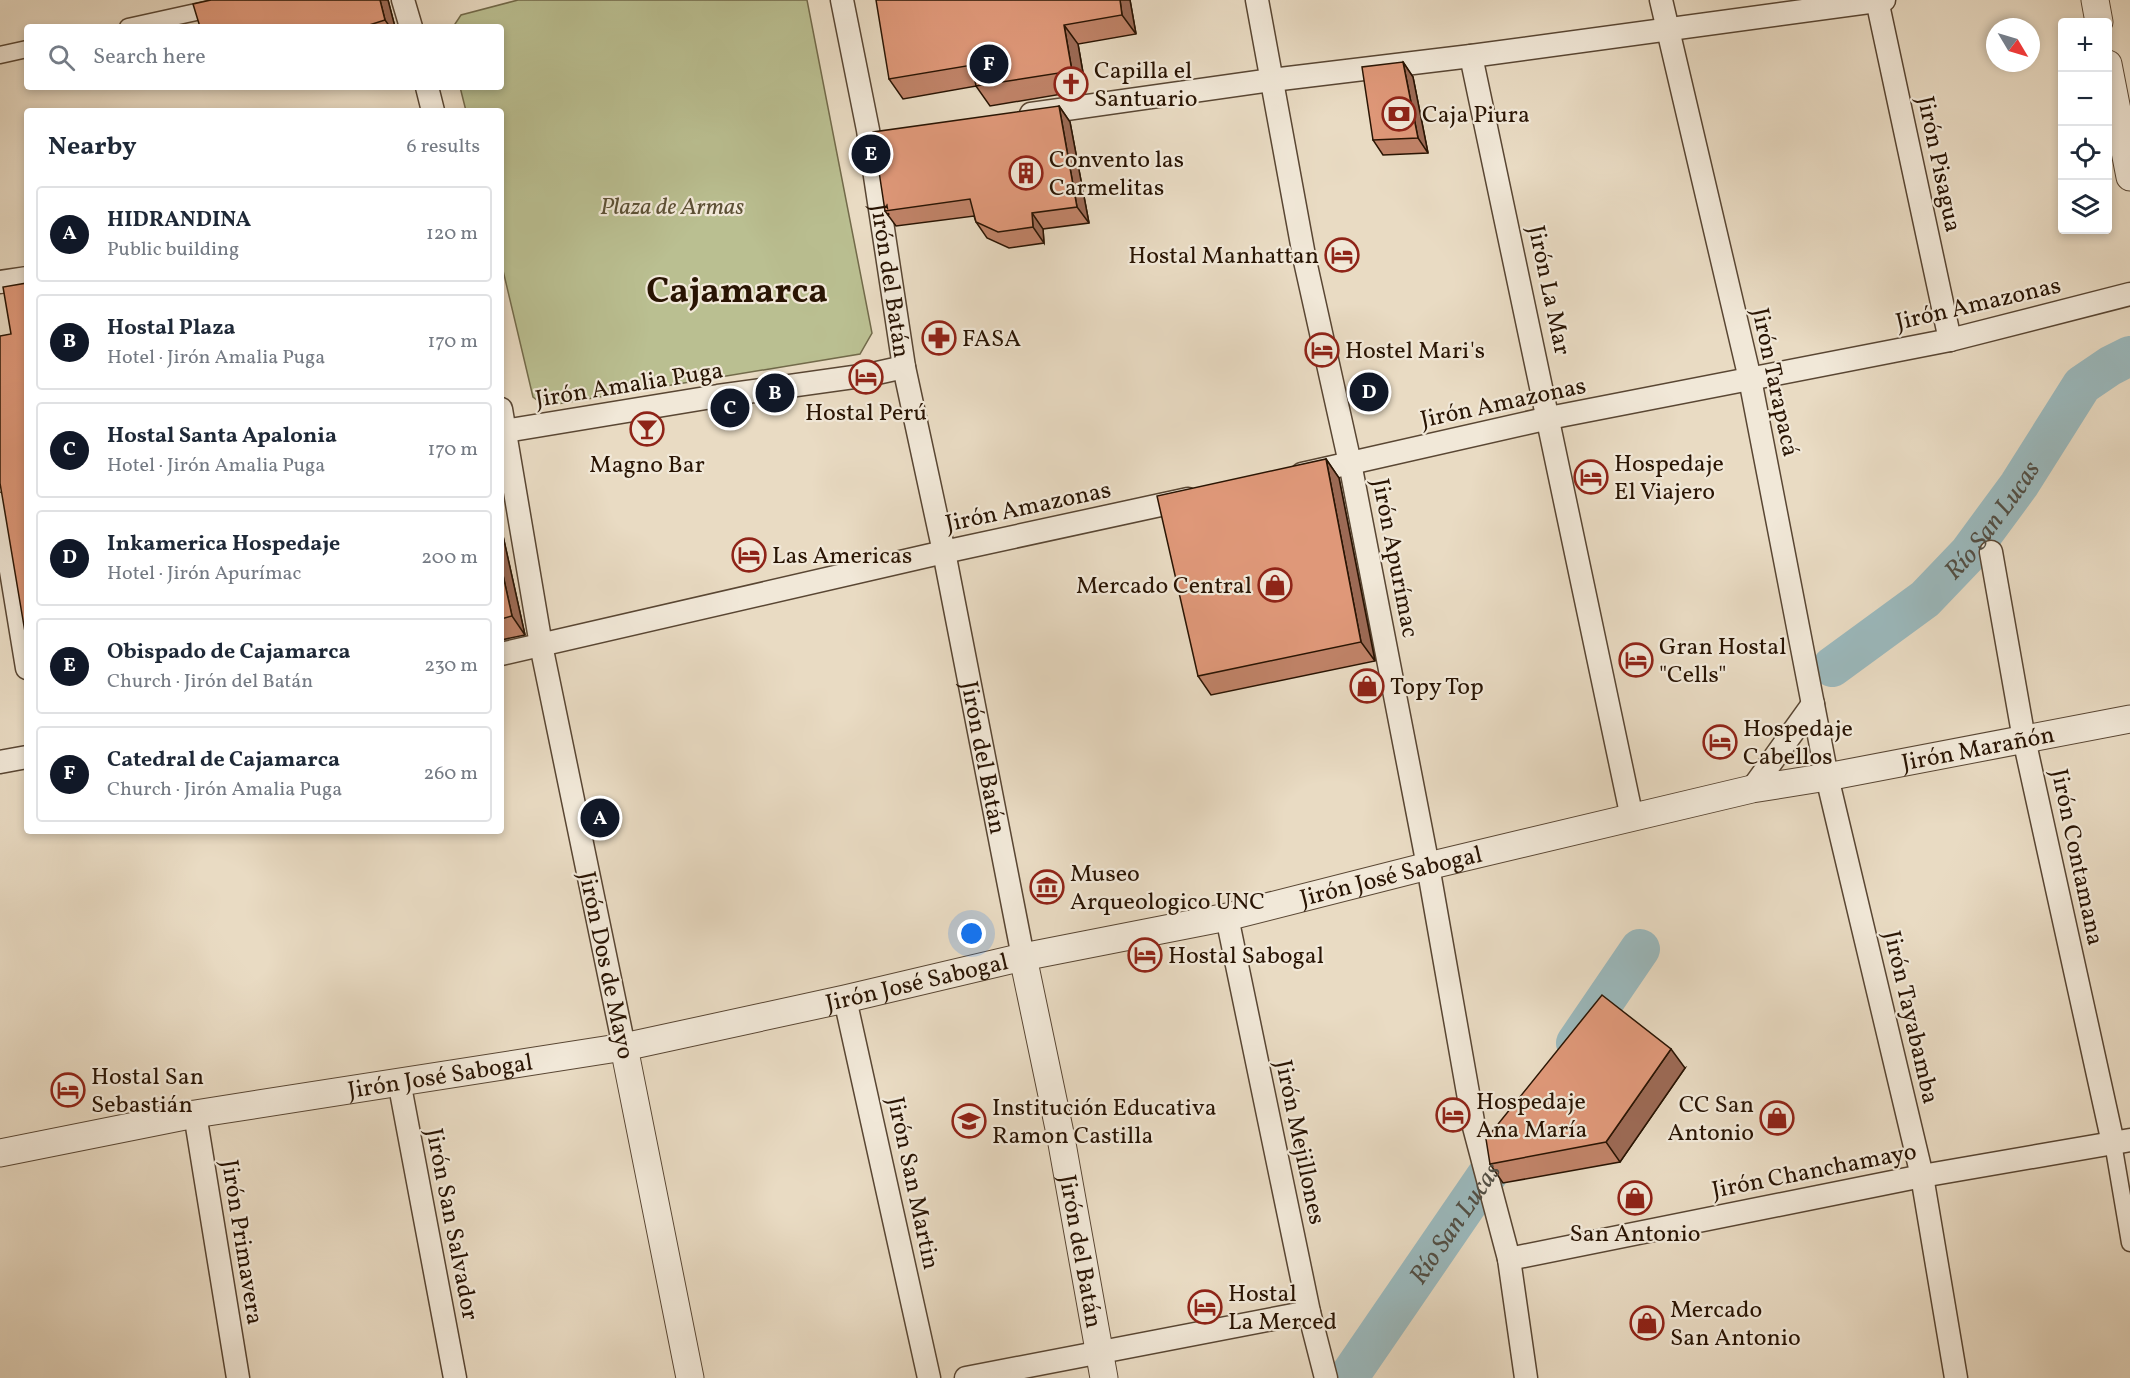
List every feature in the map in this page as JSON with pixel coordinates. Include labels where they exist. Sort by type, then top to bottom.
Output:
[{"type":"street","points":[[142,24],[251,0]]},
{"type":"street","points":[[403,0],[410,24]]},
{"type":"street","name":"Jirón del Batán","points":[[842,0],[880,135],[904,366],[944,552],[1023,957],[1061,1138],[1101,1366]]},
{"type":"street","name":"Jirón Apurímac","points":[[1257,0],[1305,261],[1350,463],[1428,866],[1474,1127],[1509,1258]]},
{"type":"street","name":"Jirón Tarapacá","points":[[1661,0],[1750,379],[1827,777]]},
{"type":"street","points":[[1015,116],[1879,0]]},
{"type":"street","name":"Jirón Pisagua","points":[[1879,0],[1950,339]]},
{"type":"street","points":[[2095,0],[2098,18]]},
{"type":"street","points":[[0,55],[24,50]]},
{"type":"street","name":"Jirón La Mar","points":[[1471,56],[1550,418],[1632,818]]},
{"type":"street","points":[[2110,72],[2130,177]]},
{"type":"street","points":[[428,90],[432,108]]},
{"type":"street","points":[[0,282],[24,278]]},
{"type":"street","name":"Jirón Amazonas","points":[[1280,478],[1550,418],[1950,339],[2130,294]]},
{"type":"street","name":"Jirón Amalia Puga","points":[[504,420],[718,396],[868,375],[904,366]]},
{"type":"street","name":"Jirón Dos de Mayo","points":[[504,426],[541,645],[690,1378]]},
{"type":"street","name":"Jirón Amazonas","points":[[504,653],[944,552],[1211,494]]},
{"type":"street","points":[[0,504],[24,650]]},
{"type":"street","name":"Jirón Contamana","points":[[1991,552],[2024,739],[2122,1142],[2130,1243]]},
{"type":"street","points":[[1752,789],[1813,704]]},
{"type":"street","name":"Jirón Marañón","points":[[1827,777],[2130,719]]},
{"type":"street","points":[[0,762],[24,758]]},
{"type":"street","name":"Jirón José Sabogal","points":[[0,1153],[195,1114],[624,1047],[845,999],[1023,957],[1227,917],[1428,866],[1752,789],[1827,777]]},
{"type":"street","name":"Jirón Tayabamba","points":[[1827,777],[1922,1176],[1956,1378]]},
{"type":"street","name":"Jirón Mejillones","points":[[1227,917],[1309,1312],[1324,1371]]},
{"type":"street","name":"Jirón San Martin","points":[[845,999],[929,1378]]},
{"type":"street","name":"Jirón San Salvador","points":[[399,1081],[455,1378]]},
{"type":"street","name":"Jirón Primavera","points":[[195,1114],[238,1378]]},
{"type":"street","name":"Jirón Chanchamayo","points":[[1509,1258],[1922,1176],[2122,1142]]},
{"type":"street","points":[[1509,1258],[1526,1378]]},
{"type":"street","points":[[966,1378],[1101,1366],[1309,1312]]},
{"type":"green space","name":"Plaza de Armas","points":[[518,0],[807,0],[872,333],[860,354],[545,406],[533,397],[504,275],[504,108],[465,108],[461,90],[504,90],[504,24],[455,24],[461,15]]},
{"type":"building","points":[[211,0],[380,0],[385,20],[372,24],[199,24],[193,4]]},
{"type":"building","points":[[876,0],[1120,0],[1122,15],[1064,25],[1072,71],[976,86],[972,65],[889,79]]},
{"type":"building","name":"Caja Piura","points":[[1403,62],[1418,138],[1373,140],[1362,67]]},
{"type":"building","points":[[1059,106],[1077,207],[1032,213],[1033,227],[998,232],[976,222],[970,199],[885,211],[873,132]]},
{"type":"building","points":[[24,284],[24,626],[0,483],[0,336],[11,334],[3,287]]},
{"type":"building","name":"Mercado Central","points":[[1326,459],[1361,642],[1198,676],[1157,496]]},
{"type":"building","points":[[504,580],[512,616],[504,618]]},
{"type":"building","points":[[1602,995],[1671,1049],[1606,1142],[1490,1164],[1486,1139]]},
{"type":"waterway","name":"Río San Lucas","points":[[1832,667],[1925,599],[1969,553],[2019,485],[2082,385],[2130,356]]},
{"type":"waterway","name":"Río San Lucas","points":[[1576,1043],[1640,949]]},
{"type":"waterway","name":"Río San Lucas","points":[[1348,1378],[1509,1143]]},
{"type":"place","name":"Catedral de Cajamarca","points":[[989,64]]},
{"type":"place","name":"Capilla el Santuario","points":[[1071,84]]},
{"type":"place","name":"Caja Piura","points":[[1399,114]]},
{"type":"place","name":"Obispado de Cajamarca","points":[[871,154]]},
{"type":"place","name":"Convento las Carmelitas","points":[[1026,173]]},
{"type":"place","name":"Hostal Manhattan","points":[[1342,255]]},
{"type":"place","name":"FASA","points":[[939,338]]},
{"type":"place","name":"Hostel Mari's","points":[[1322,350]]},
{"type":"place","name":"Hostal Perú","points":[[866,377]]},
{"type":"place","name":"Inkamerica Hospedaje","points":[[1369,392]]},
{"type":"place","name":"Hostal Plaza","points":[[775,393]]},
{"type":"place","name":"Hostal Santa Apalonia","points":[[730,408]]},
{"type":"place","name":"Magno Bar","points":[[647,429]]},
{"type":"place","name":"Hospedaje El Viajero","points":[[1591,477]]},
{"type":"place","name":"Las Americas","points":[[749,555]]},
{"type":"place","name":"Mercado Central","points":[[1275,585]]},
{"type":"place","name":"Gran Hostal \"Cells\"","points":[[1636,660]]},
{"type":"place","name":"Topy Top","points":[[1367,686]]},
{"type":"place","name":"Hospedaje Cabellos","points":[[1720,742]]},
{"type":"place","name":"HIDRANDINA","points":[[600,818]]},
{"type":"place","name":"Museo Arqueologico UNC","points":[[1047,887]]},
{"type":"place","name":"Hostal Sabogal","points":[[1145,955]]},
{"type":"place","name":"Hostal San Sebastián","points":[[68,1090]]},
{"type":"place","name":"Hospedaje Ana María","points":[[1453,1115]]},
{"type":"place","name":"CC San Antonio","points":[[1777,1118]]},
{"type":"place","name":"Institución Educativa Ramon Castilla","points":[[969,1121]]},
{"type":"place","name":"San Antonio","points":[[1635,1198]]},
{"type":"place","name":"Hostal La Merced","points":[[1205,1307]]},
{"type":"place","name":"Mercado San Antonio","points":[[1647,1323]]},
{"type":"district","name":"Cajamarca","points":[[737,289]]}]
